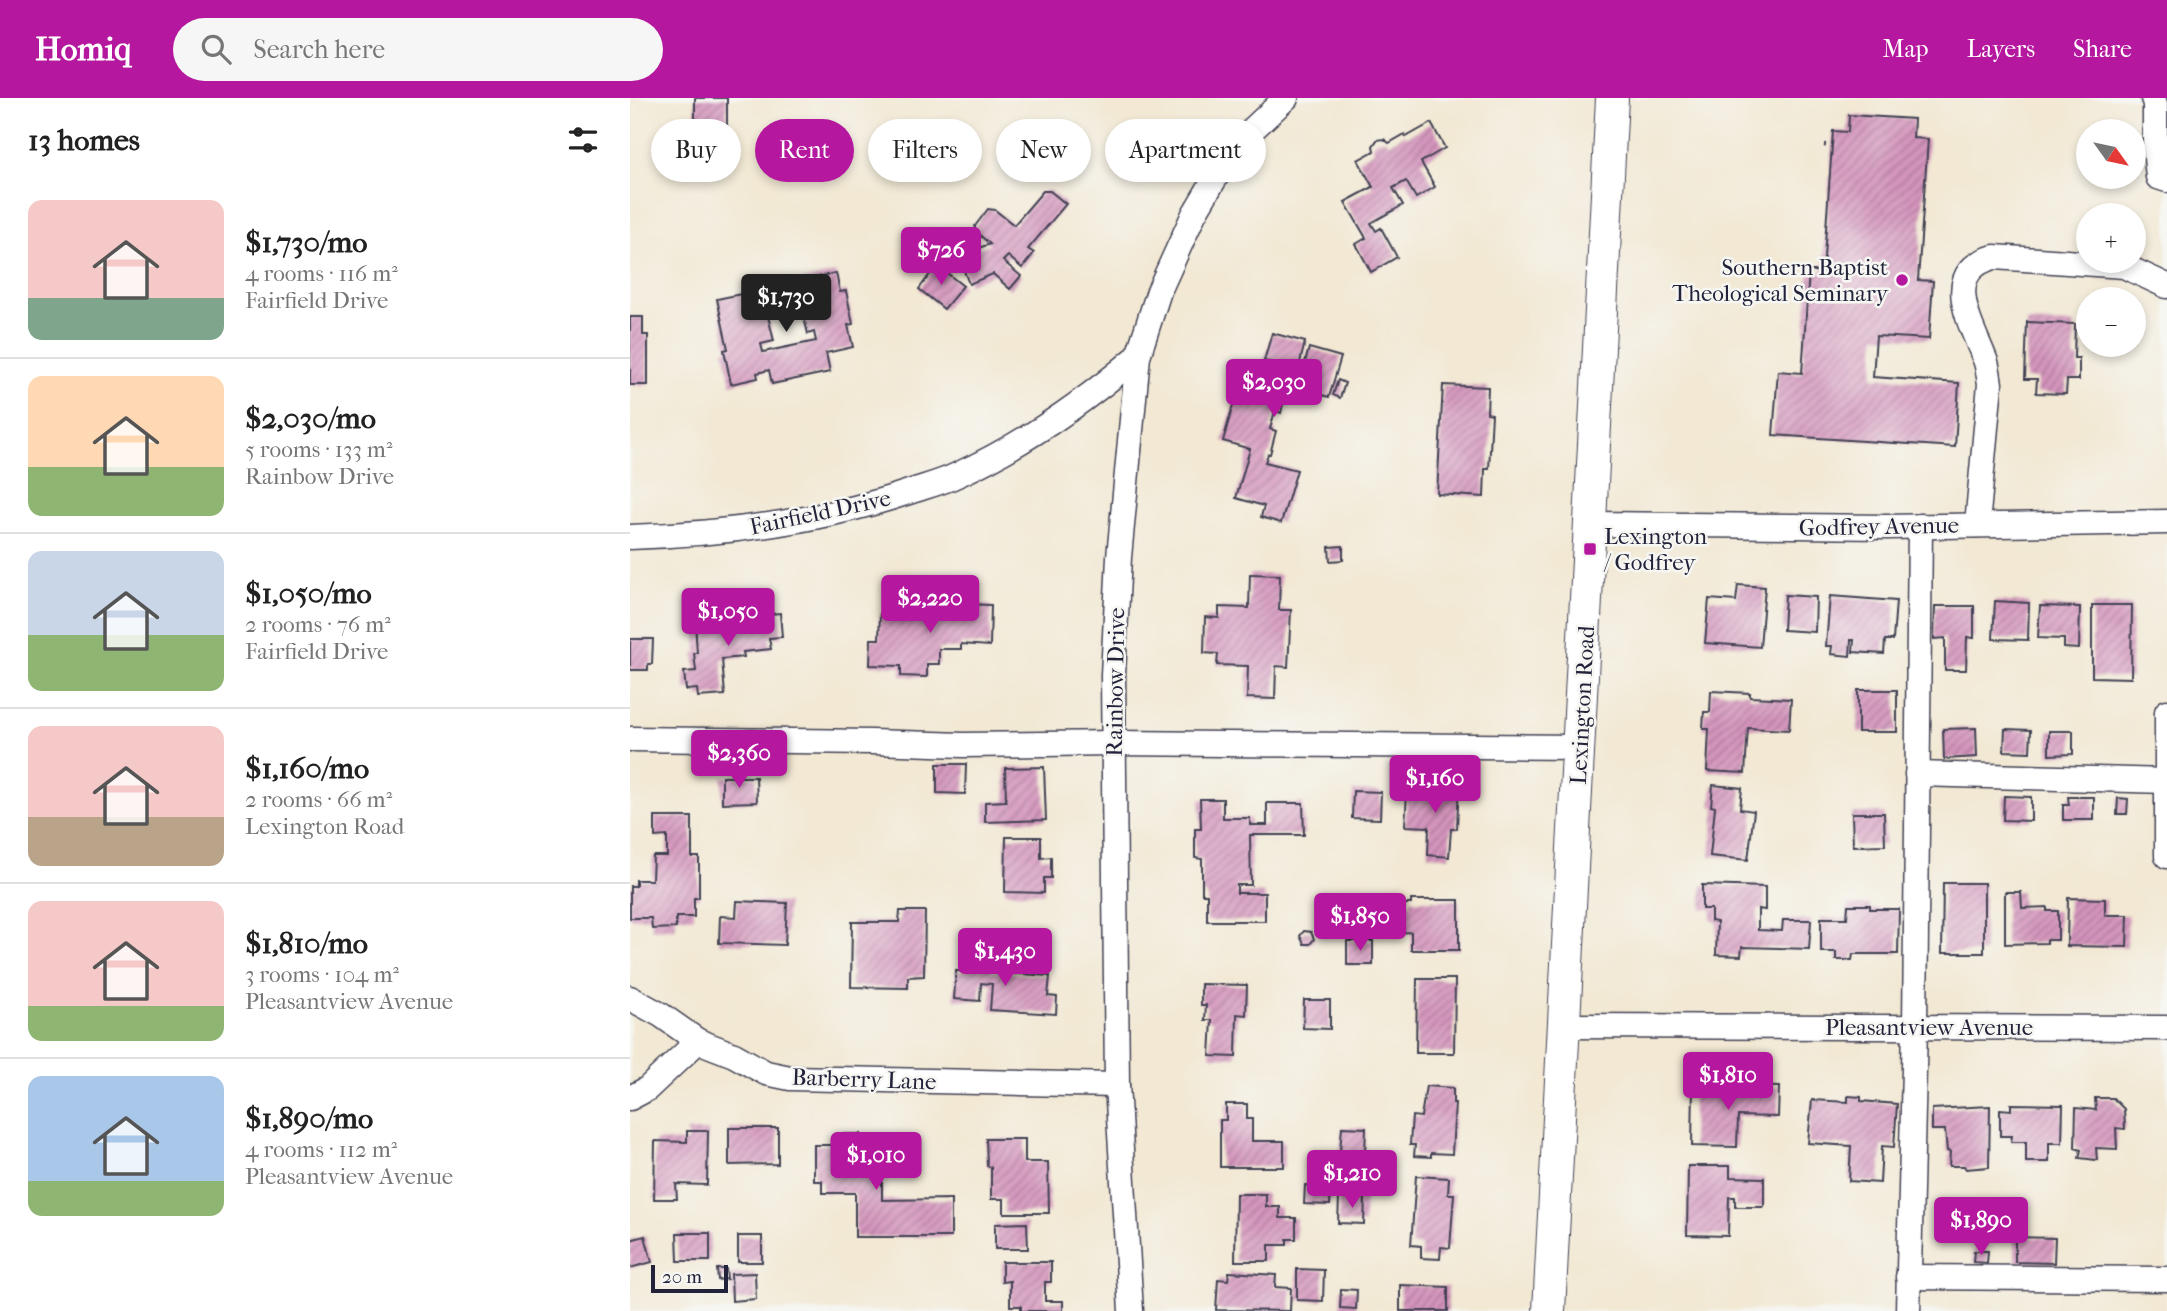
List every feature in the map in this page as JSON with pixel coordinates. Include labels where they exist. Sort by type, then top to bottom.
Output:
[{"type":"main road","name":"Lexington Road","points":[[1549,1311],[1612,98]]},
{"type":"street","name":"Rainbow Drive","points":[[1131,1311],[1118,1085],[1113,675],[1119,557],[1138,356],[1158,291],[1200,204],[1217,175],[1254,128],[1286,98]]},
{"type":"street","points":[[2153,98],[2154,149],[2158,177],[2167,180]]},
{"type":"street","points":[[1977,525],[1990,384],[1987,365],[1968,321],[1963,299],[1964,279],[1980,261],[1994,257],[2124,266],[2167,286]]},
{"type":"street","name":"Fairfield Drive","points":[[630,537],[691,535],[777,525],[866,507],[955,476],[1013,447],[1100,388],[1138,356]]},
{"type":"street","name":"Godfrey Avenue","points":[[1591,524],[1731,527],[2167,522]]},
{"type":"street","points":[[1908,1311],[1915,1027],[1920,526]]},
{"type":"street","points":[[2167,712],[2167,856]]},
{"type":"street","points":[[630,739],[963,746],[1114,743],[1580,747]]},
{"type":"street","points":[[1917,774],[2167,781]]},
{"type":"street","name":"Barberry Lane","points":[[630,998],[661,1014],[698,1041],[734,1055],[766,1073],[790,1078],[1118,1085]]},
{"type":"street","name":"Pleasantview Avenue","points":[[1565,1026],[2167,1028]]},
{"type":"street","points":[[630,1098],[647,1089],[698,1041]]},
{"type":"street","points":[[1908,1277],[2167,1279]]},
{"type":"path","points":[[1824,145],[1832,146]]},
{"type":"building","points":[[695,98],[727,98],[727,119],[695,119]]},
{"type":"building","points":[[1849,115],[1914,119],[1913,138],[1928,139],[1918,280],[1933,281],[1929,339],[1876,336],[1873,377],[1959,383],[1955,447],[1773,435],[1778,371],[1802,373],[1809,271],[1823,271],[1833,131],[1848,132]]},
{"type":"building","points":[[1431,123],[1445,148],[1421,162],[1435,187],[1416,198],[1406,181],[1393,188],[1403,205],[1371,223],[1376,231],[1381,228],[1397,257],[1371,272],[1356,244],[1366,238],[1345,202],[1373,187],[1358,160],[1374,151],[1373,146],[1377,140],[1384,139],[1389,143]]},
{"type":"building","points":[[1043,191],[1050,191],[1066,204],[1028,249],[1034,253],[1022,268],[1008,256],[1003,261],[1021,276],[1010,289],[993,274],[969,284],[958,255],[990,244],[975,231],[975,226],[988,209],[995,210],[1014,225]]},
{"type":"building","points":[[937,265],[963,286],[944,309],[919,289]]},
{"type":"building","points":[[836,273],[840,292],[846,291],[853,324],[848,325],[853,347],[826,353],[830,372],[772,384],[769,370],[757,373],[758,378],[731,384],[724,350],[728,349],[717,299],[751,292],[755,311],[766,308],[774,341],[761,344],[763,352],[816,341],[814,332],[808,334],[800,301],[807,299],[803,280]]},
{"type":"building","points":[[630,317],[643,317],[643,335],[648,335],[648,385],[630,385]]},
{"type":"building","points":[[2027,322],[2075,324],[2074,358],[2079,358],[2079,380],[2067,380],[2066,394],[2036,393],[2037,379],[2025,379]]},
{"type":"building","points":[[1272,333],[1305,342],[1298,371],[1292,369],[1290,374],[1301,377],[1309,348],[1341,357],[1329,397],[1287,385],[1281,413],[1275,411],[1270,429],[1276,431],[1265,462],[1297,470],[1281,523],[1261,517],[1264,506],[1236,498],[1250,449],[1223,441],[1241,377],[1266,383],[1272,363],[1264,361]]},
{"type":"building","points":[[1338,380],[1345,383],[1340,398],[1333,395]]},
{"type":"building","points":[[1443,385],[1488,387],[1487,413],[1492,414],[1489,469],[1485,469],[1484,497],[1437,494]]},
{"type":"building","points":[[1343,546],[1343,560],[1330,561],[1329,547]]},
{"type":"building","points":[[1250,574],[1280,575],[1279,610],[1291,610],[1288,667],[1276,666],[1275,699],[1247,698],[1248,666],[1217,665],[1218,654],[1204,653],[1205,617],[1219,618],[1219,607],[1249,608]]},
{"type":"building","points":[[1738,585],[1765,587],[1760,647],[1705,643],[1709,599],[1736,601]]},
{"type":"building","points":[[1785,595],[1816,597],[1815,632],[1783,630]]},
{"type":"building","points":[[1830,596],[1896,601],[1893,640],[1885,640],[1884,654],[1853,652],[1854,640],[1851,640],[1850,656],[1831,654],[1832,646],[1826,646]]},
{"type":"building","points":[[937,598],[963,598],[963,604],[991,605],[990,646],[961,644],[961,649],[939,649],[939,664],[927,664],[927,677],[901,676],[901,666],[870,665],[871,639],[879,639],[880,614],[921,615],[921,602],[937,602]]},
{"type":"building","points":[[1995,601],[2029,603],[2028,640],[1993,639]]},
{"type":"building","points":[[2092,605],[2132,605],[2131,678],[2092,677]]},
{"type":"building","points":[[1935,606],[1974,606],[1974,638],[1967,637],[1966,670],[1945,670],[1945,638],[1934,639]]},
{"type":"building","points":[[2040,606],[2080,607],[2079,649],[2064,648],[2064,639],[2038,638]]},
{"type":"building","points":[[780,613],[782,637],[769,638],[771,649],[743,652],[744,657],[722,659],[725,695],[698,697],[697,689],[686,690],[684,672],[696,671],[695,622]]},
{"type":"building","points":[[630,639],[653,639],[652,664],[648,664],[648,670],[630,670]]},
{"type":"building","points":[[1858,690],[1897,690],[1897,732],[1858,732]]},
{"type":"building","points":[[1711,691],[1791,699],[1789,730],[1748,728],[1745,773],[1707,771],[1709,729],[1703,729],[1704,712],[1710,712]]},
{"type":"building","points":[[1976,728],[1977,757],[1944,759],[1943,729]]},
{"type":"building","points":[[2005,729],[2031,730],[2030,752],[2004,751]]},
{"type":"building","points":[[2049,731],[2073,731],[2073,754],[2049,755]]},
{"type":"building","points":[[937,764],[966,764],[965,794],[937,793]]},
{"type":"building","points":[[1044,767],[1046,820],[985,822],[985,802],[1006,801],[1005,768]]},
{"type":"building","points":[[722,777],[756,777],[757,802],[722,803]]},
{"type":"building","points":[[1436,781],[1459,782],[1457,829],[1451,829],[1449,857],[1428,855],[1429,827],[1405,826],[1407,792],[1435,794]]},
{"type":"building","points":[[1713,785],[1742,788],[1740,809],[1754,811],[1748,860],[1710,856],[1715,807],[1711,806]]},
{"type":"building","points":[[1353,791],[1381,792],[1380,819],[1352,818]]},
{"type":"building","points":[[2004,796],[2031,797],[2031,821],[2003,820]]},
{"type":"building","points":[[2068,797],[2094,797],[2094,820],[2063,820],[2063,805],[2069,805]]},
{"type":"building","points":[[2118,798],[2128,799],[2127,814],[2117,814]]},
{"type":"building","points":[[1200,799],[1223,799],[1223,818],[1250,818],[1250,825],[1267,825],[1267,803],[1303,803],[1304,835],[1250,835],[1251,885],[1237,885],[1237,893],[1265,893],[1265,921],[1207,921],[1207,894],[1202,894],[1202,859],[1195,858],[1195,829],[1201,829]]},
{"type":"building","points":[[1852,813],[1884,813],[1885,845],[1853,846]]},
{"type":"building","points":[[655,817],[692,817],[692,857],[699,857],[699,898],[694,898],[694,917],[676,917],[676,928],[652,929],[651,918],[630,918],[630,886],[636,886],[636,880],[652,880],[653,856],[667,856],[667,836],[655,837]]},
{"type":"building","points":[[1006,837],[1041,837],[1041,858],[1051,857],[1051,878],[1044,878],[1044,893],[1005,892]]},
{"type":"building","points":[[1943,883],[1984,883],[1984,953],[1942,953]]},
{"type":"building","points":[[1702,885],[1765,887],[1765,910],[1758,909],[1758,930],[1782,931],[1783,920],[1811,920],[1809,949],[1742,947],[1741,956],[1716,955],[1717,922],[1711,921],[1711,909],[1702,909]]},
{"type":"building","points":[[2005,892],[2021,892],[2022,908],[2047,907],[2047,911],[2058,911],[2058,940],[2047,940],[2047,943],[2005,944]]},
{"type":"building","points":[[2068,898],[2105,899],[2105,915],[2128,915],[2127,947],[2067,946]]},
{"type":"building","points":[[1411,900],[1459,900],[1459,950],[1411,950],[1411,932],[1397,933],[1397,904],[1411,904]]},
{"type":"building","points":[[737,901],[787,903],[785,945],[719,943],[720,916],[736,917]]},
{"type":"building","points":[[1848,905],[1870,905],[1870,909],[1899,909],[1898,954],[1853,954],[1852,960],[1836,960],[1836,952],[1821,952],[1821,918],[1847,918]]},
{"type":"building","points":[[900,911],[925,911],[924,976],[908,977],[908,988],[851,987],[852,922],[899,922]]},
{"type":"building","points":[[1304,931],[1311,932],[1314,939],[1310,944],[1304,944],[1300,936]]},
{"type":"building","points":[[1347,941],[1373,941],[1373,965],[1347,965]]},
{"type":"building","points":[[967,956],[993,958],[992,972],[1050,976],[1048,996],[1057,997],[1056,1014],[990,1010],[992,984],[981,983],[980,1001],[954,999],[956,971],[966,971]]},
{"type":"building","points":[[1417,979],[1455,979],[1454,1053],[1416,1053]]},
{"type":"building","points":[[1201,984],[1247,985],[1246,1015],[1237,1014],[1236,1057],[1210,1056],[1212,1020],[1205,1020],[1206,1005],[1201,1005]]},
{"type":"building","points":[[1304,1000],[1330,1000],[1330,1029],[1303,1028]]},
{"type":"building","points":[[1693,1085],[1779,1087],[1778,1117],[1738,1116],[1737,1147],[1692,1146]]},
{"type":"building","points":[[1426,1086],[1453,1088],[1455,1103],[1452,1154],[1431,1153],[1431,1157],[1414,1156],[1415,1145],[1410,1145],[1412,1116],[1421,1117]]},
{"type":"building","points":[[1848,1096],[1861,1097],[1861,1101],[1897,1104],[1894,1147],[1882,1146],[1880,1183],[1849,1181],[1851,1146],[1808,1143],[1812,1100],[1848,1102]]},
{"type":"building","points":[[2095,1098],[2113,1098],[2124,1109],[2125,1129],[2116,1128],[2117,1149],[2096,1148],[2097,1160],[2079,1158],[2081,1150],[2075,1148],[2076,1108],[2096,1110]]},
{"type":"building","points":[[1226,1104],[1247,1104],[1247,1119],[1252,1119],[1252,1141],[1284,1141],[1284,1167],[1220,1167],[1220,1120],[1226,1120]]},
{"type":"building","points":[[2011,1104],[2063,1105],[2062,1143],[2049,1143],[2049,1162],[2026,1162],[2026,1142],[2011,1142],[2012,1136],[2000,1136],[2000,1109],[2011,1110]]},
{"type":"building","points":[[1990,1106],[1989,1167],[1966,1169],[1964,1166],[1949,1166],[1950,1152],[1947,1151],[1945,1130],[1932,1130],[1932,1109]]},
{"type":"building","points":[[1342,1127],[1366,1128],[1365,1152],[1340,1151]]},
{"type":"building","points":[[729,1128],[778,1128],[778,1164],[729,1165]]},
{"type":"building","points":[[687,1131],[708,1131],[707,1185],[676,1184],[677,1199],[654,1199],[655,1141],[687,1142]]},
{"type":"building","points":[[835,1134],[861,1134],[861,1143],[882,1143],[882,1200],[951,1199],[951,1237],[855,1237],[855,1193],[822,1193],[822,1181],[814,1181],[814,1145],[835,1145]]},
{"type":"building","points":[[986,1139],[1025,1139],[1025,1162],[1048,1162],[1049,1213],[1004,1213],[1004,1199],[991,1199],[991,1167],[987,1166]]},
{"type":"building","points":[[1688,1166],[1730,1166],[1730,1177],[1764,1178],[1764,1207],[1735,1207],[1735,1197],[1729,1197],[1728,1236],[1687,1235]]},
{"type":"building","points":[[1416,1176],[1449,1178],[1448,1194],[1454,1194],[1450,1248],[1441,1247],[1440,1259],[1421,1258],[1421,1246],[1411,1245]]},
{"type":"building","points":[[1305,1185],[1331,1186],[1330,1205],[1304,1204]]},
{"type":"building","points":[[1236,1194],[1266,1194],[1266,1207],[1280,1207],[1280,1218],[1296,1218],[1296,1239],[1287,1239],[1287,1245],[1269,1245],[1269,1261],[1235,1261]]},
{"type":"building","points":[[1339,1197],[1365,1197],[1364,1224],[1338,1223]]},
{"type":"building","points":[[1027,1223],[1028,1249],[995,1249],[995,1224]]},
{"type":"building","points":[[677,1233],[710,1233],[710,1261],[678,1261]]},
{"type":"building","points":[[645,1236],[652,1262],[630,1268],[630,1240]]},
{"type":"building","points":[[738,1236],[762,1236],[762,1262],[738,1262]]},
{"type":"building","points":[[2015,1237],[2055,1238],[2054,1263],[2015,1262]]},
{"type":"building","points":[[1974,1251],[1988,1251],[1987,1263],[1973,1262]]},
{"type":"building","points":[[1002,1262],[1051,1262],[1051,1282],[1045,1282],[1045,1301],[1063,1301],[1063,1311],[1021,1311],[1021,1306],[1010,1306],[1010,1281],[1002,1282]]},
{"type":"building","points":[[717,1269],[726,1269],[727,1279],[718,1280]]},
{"type":"building","points":[[1297,1269],[1324,1270],[1323,1301],[1297,1300]]},
{"type":"building","points":[[1229,1272],[1276,1275],[1275,1287],[1291,1288],[1290,1311],[1216,1310],[1218,1279],[1228,1280]]},
{"type":"building","points":[[755,1273],[756,1299],[732,1301],[731,1274]]},
{"type":"building","points":[[1400,1285],[1448,1287],[1448,1311],[1400,1311]]},
{"type":"building","points":[[1341,1289],[1357,1290],[1356,1309],[1340,1308]]},
{"type":"place","name":"Southern Baptist Theological Seminary","points":[[1902,280]]},
{"type":"place","name":"Lexington / Godfrey","points":[[1590,549]]}]
